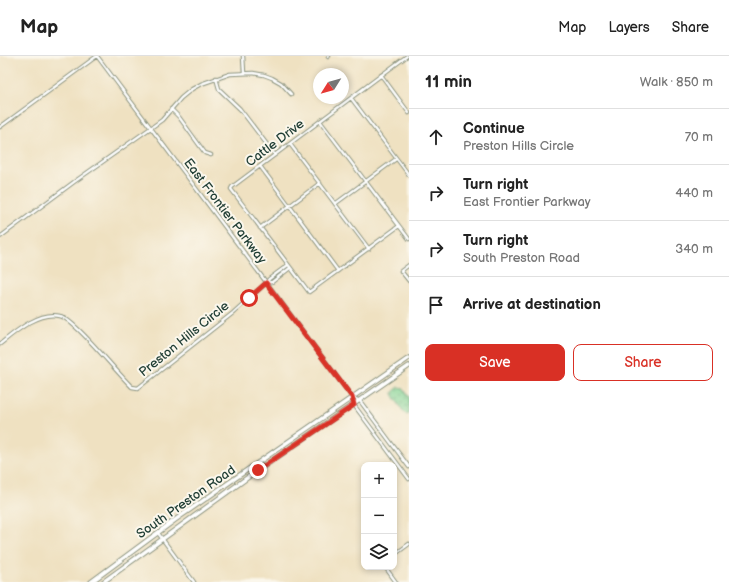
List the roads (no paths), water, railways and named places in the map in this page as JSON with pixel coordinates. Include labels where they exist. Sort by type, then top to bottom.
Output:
[{"type":"main road","name":"South Preston Road","points":[[92,582],[158,533],[409,358]]},
{"type":"main road","name":"South Preston Road","points":[[103,582],[247,478],[409,366]]},
{"type":"street","points":[[0,127],[97,56]]},
{"type":"street","name":"East Frontier Parkway","points":[[97,56],[352,397]]},
{"type":"street","points":[[243,56],[244,73]]},
{"type":"street","name":"Cattle Drive","points":[[260,228],[232,187],[407,56]]},
{"type":"street","points":[[0,237],[74,182],[111,158],[162,120],[181,98],[201,84],[230,74],[244,73],[264,75],[280,83],[291,94]]},
{"type":"street","points":[[381,75],[409,112]]},
{"type":"street","points":[[216,78],[218,89],[240,109],[275,155]]},
{"type":"street","points":[[351,98],[409,175]]},
{"type":"street","points":[[171,109],[179,117],[205,153],[211,155]]},
{"type":"street","points":[[320,121],[409,239]]},
{"type":"street","points":[[290,144],[369,249]]},
{"type":"street","points":[[335,204],[396,159]]},
{"type":"street","points":[[260,166],[338,271]]},
{"type":"street","points":[[320,183],[260,228],[309,292],[399,226]]},
{"type":"street","points":[[266,283],[288,265]]},
{"type":"street","points":[[409,265],[402,271],[409,281]]},
{"type":"street","points":[[266,283],[272,282],[290,268]]},
{"type":"street","name":"Preston Hills Circle","points":[[0,344],[36,319],[48,316],[60,316],[66,319],[79,331],[132,387],[138,388],[233,313],[266,283]]},
{"type":"street","points":[[352,397],[360,401],[409,467]]},
{"type":"street","points":[[352,397],[354,405],[409,479]]},
{"type":"street","points":[[158,533],[194,582]]},
{"type":"street","points":[[397,553],[408,545],[409,551]]},
{"type":"street","points":[[387,570],[396,582]]}]
